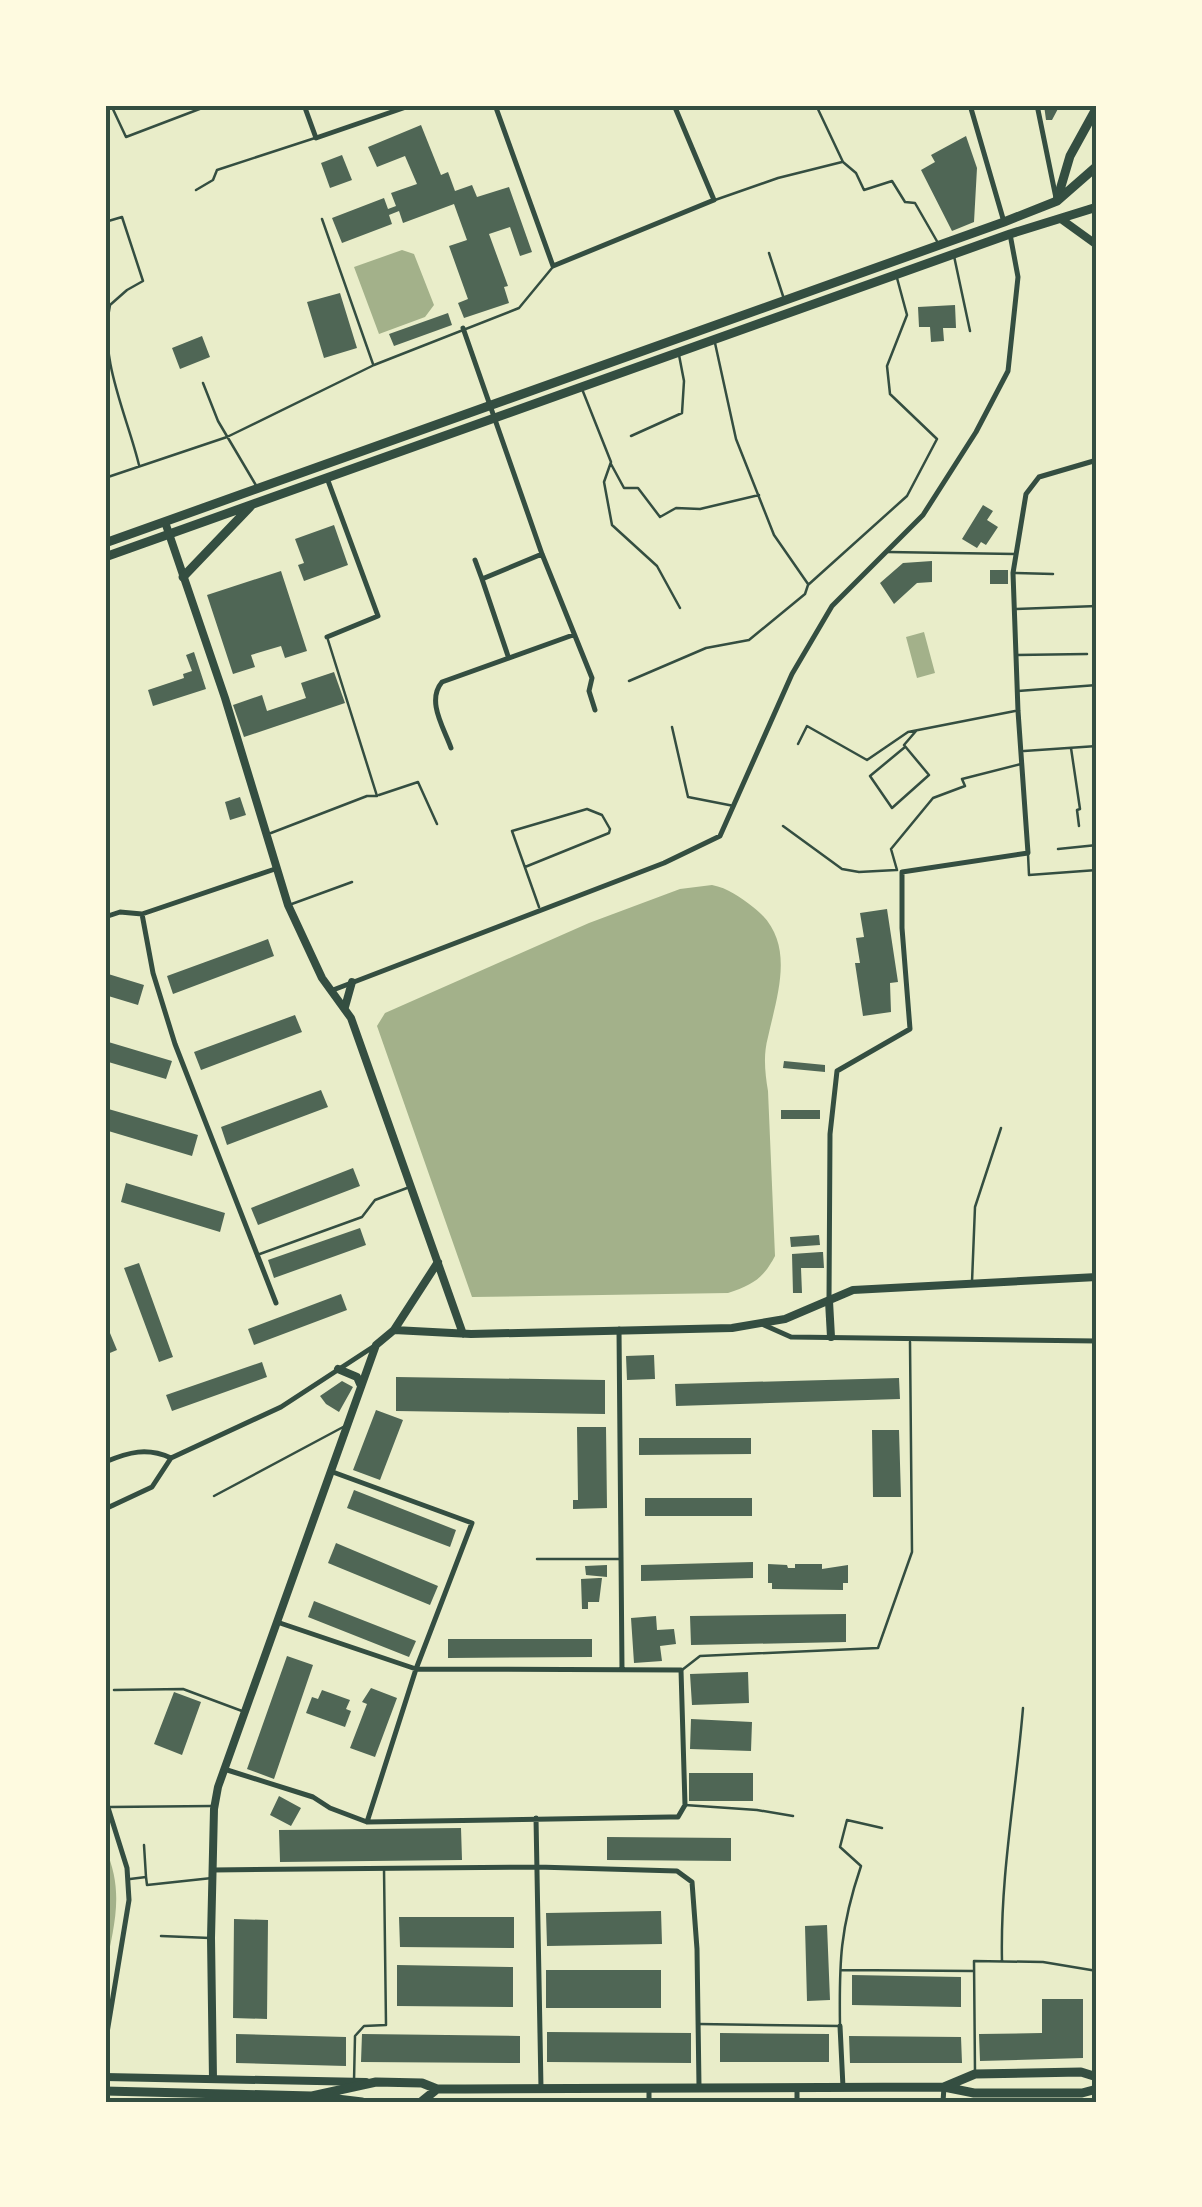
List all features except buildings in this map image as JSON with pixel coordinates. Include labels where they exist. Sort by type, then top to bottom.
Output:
[{"type":"main road","points":[[1057,201],[1070,156],[1097,107]]},
{"type":"main road","points":[[105,543],[1004,222],[1057,201],[1097,166]]},
{"type":"main road","points":[[105,556],[1010,234],[1097,207]]},
{"type":"main road","points":[[892,264],[896,276]]},
{"type":"main road","points":[[184,577],[252,504]]},
{"type":"main road","points":[[944,2086],[975,2074],[1081,2072],[1097,2077]]},
{"type":"main road","points":[[312,2096],[376,2082],[422,2082],[438,2089],[465,2090],[944,2086],[974,2093],[1082,2093],[1097,2089]]},
{"type":"main road","points":[[421,2102],[438,2089]]},
{"type":"main road","points":[[105,2091],[312,2096],[362,2102]]},
{"type":"street","points":[[304,105],[316,138],[412,105]]},
{"type":"street","points":[[495,105],[553,266],[714,200],[674,105]]},
{"type":"street","points":[[970,105],[1004,222]]},
{"type":"street","points":[[1037,105],[1057,201]]},
{"type":"street","points":[[1061,219],[1097,245]]},
{"type":"street","points":[[330,991],[664,862],[720,836],[786,688],[832,606],[923,515],[976,432],[1008,371],[1018,276],[1010,234]]},
{"type":"street","points":[[463,328],[542,554],[592,678],[589,691],[594,710]]},
{"type":"street","points":[[831,1337],[830,1134],[837,1071],[907,1034],[911,1024],[900,871],[1028,853],[1013,610],[1013,573],[1026,494],[1039,477],[1097,460]]},
{"type":"street","points":[[327,478],[378,616],[327,637]]},
{"type":"street","points":[[165,522],[240,745],[288,906],[330,991],[345,1007],[463,1334]]},
{"type":"street","points":[[482,579],[542,554]]},
{"type":"street","points":[[475,560],[508,656]]},
{"type":"street","points":[[451,748],[436,704],[436,690],[442,682],[574,635]]},
{"type":"street","points":[[105,917],[120,912],[142,914],[275,868]]},
{"type":"street","points":[[142,914],[153,973],[170,1027],[276,1303]]},
{"type":"street","points":[[345,1007],[352,982]]},
{"type":"street","points":[[105,1509],[152,1487],[171,1458],[262,1417],[376,1345],[394,1330],[438,1262]]},
{"type":"street","points":[[394,1330],[463,1334],[761,1324],[785,1320],[853,1290],[1097,1277]]},
{"type":"street","points":[[761,1324],[791,1336],[1097,1341]]},
{"type":"street","points":[[619,1329],[622,1670]]},
{"type":"street","points":[[213,2080],[214,1806],[244,1711],[376,1345]]},
{"type":"street","points":[[338,1369],[357,1377],[360,1384]]},
{"type":"street","points":[[105,1462],[138,1451],[171,1458]]},
{"type":"street","points":[[330,1471],[472,1523],[416,1669],[367,1822]]},
{"type":"street","points":[[224,1769],[313,1797],[367,1822],[670,1817],[678,1816],[685,1806],[681,1670],[416,1669],[276,1622]]},
{"type":"street","points":[[105,1798],[129,1879],[129,1900],[105,2045]]},
{"type":"street","points":[[536,1818],[541,2088]]},
{"type":"street","points":[[213,1874],[384,1868],[678,1871],[692,1882],[699,2087]]},
{"type":"street","points":[[840,2026],[843,2087]]},
{"type":"street","points":[[105,2077],[376,2082]]},
{"type":"street","points":[[943,2102],[944,2086]]},
{"type":"street","points":[[797,2087],[797,2102]]},
{"type":"street","points":[[649,2102],[650,2088]]},
{"type":"street","points":[[465,2090],[465,2102]]},
{"type":"lane","points":[[111,105],[126,137],[210,105]]},
{"type":"lane","points":[[692,108],[702,105]]},
{"type":"lane","points":[[816,105],[843,162],[856,173],[864,190],[892,181],[905,202],[915,203],[939,246]]},
{"type":"lane","points":[[196,190],[213,180],[217,170],[316,138]]},
{"type":"lane","points":[[714,200],[843,162]]},
{"type":"lane","points":[[105,222],[122,217],[142,281],[110,305],[107,332],[114,377],[140,467]]},
{"type":"lane","points":[[322,219],[374,365]]},
{"type":"lane","points":[[768,253],[785,302]]},
{"type":"lane","points":[[953,255],[970,331]]},
{"type":"lane","points":[[105,478],[227,436],[374,365],[519,308],[553,266]]},
{"type":"lane","points":[[629,681],[706,648],[748,640],[804,594],[808,585],[907,496],[937,439],[890,394],[887,366],[907,315],[896,276]]},
{"type":"lane","points":[[714,341],[736,439],[774,535],[808,585]]},
{"type":"lane","points":[[631,436],[682,413],[684,380],[678,354]]},
{"type":"lane","points":[[203,383],[227,436],[258,488]]},
{"type":"lane","points":[[582,388],[624,488],[638,488],[660,518],[676,508],[700,509],[759,495]]},
{"type":"lane","points":[[610,462],[604,482],[612,525],[657,566],[680,608]]},
{"type":"lane","points":[[887,552],[1016,554]]},
{"type":"lane","points":[[1013,573],[1053,574]]},
{"type":"lane","points":[[1013,610],[1097,606]]},
{"type":"lane","points":[[327,637],[378,796]]},
{"type":"lane","points":[[1014,655],[1087,654]]},
{"type":"lane","points":[[1016,691],[1097,685]]},
{"type":"lane","points":[[798,744],[807,726],[865,760],[917,730],[1018,711]]},
{"type":"lane","points":[[672,726],[688,797],[735,806]]},
{"type":"lane","points":[[906,747],[870,776],[892,808],[929,775],[904,744],[917,730]]},
{"type":"lane","points":[[1021,751],[1097,746]]},
{"type":"lane","points":[[1071,748],[1078,784],[1079,826]]},
{"type":"lane","points":[[783,826],[842,868],[859,872],[900,871],[891,849],[933,798],[965,786],[962,779],[1022,764]]},
{"type":"lane","points":[[265,835],[367,796],[418,782],[437,824]]},
{"type":"lane","points":[[525,867],[610,828],[602,814],[587,809],[512,831],[540,909]]},
{"type":"lane","points":[[1058,849],[1097,845]]},
{"type":"lane","points":[[1028,853],[1029,875],[1097,870]]},
{"type":"lane","points":[[288,906],[352,882]]},
{"type":"lane","points":[[972,1283],[974,1206],[1001,1128]]},
{"type":"lane","points":[[256,1255],[362,1217],[375,1200],[412,1186]]},
{"type":"lane","points":[[681,1670],[700,1656],[878,1648],[912,1552],[910,1338]]},
{"type":"lane","points":[[214,1496],[347,1426]]},
{"type":"lane","points":[[537,1560],[621,1559]]},
{"type":"lane","points":[[114,1690],[183,1689],[244,1711]]},
{"type":"lane","points":[[1002,1961],[1001,1903],[1023,1708]]},
{"type":"lane","points":[[109,1807],[214,1806]]},
{"type":"lane","points":[[685,1806],[792,1816]]},
{"type":"lane","points":[[698,2024],[840,2026],[839,1970],[845,1912],[861,1866],[840,1847],[847,1820],[882,1828]]},
{"type":"lane","points":[[144,1845],[147,1885],[213,1874]]},
{"type":"lane","points":[[354,2081],[355,2036],[364,2026],[386,2026],[384,1868]]},
{"type":"lane","points":[[129,1879],[146,1877]]},
{"type":"lane","points":[[161,1936],[212,1938]]},
{"type":"lane","points":[[975,2074],[974,1961],[1043,1962],[1096,1971]]},
{"type":"lane","points":[[839,1970],[974,1971]]},
{"type":"shaded area","points":[[402,250],[414,254],[434,305],[425,317],[379,334],[354,267]]},
{"type":"shaded area","points":[[924,632],[935,673],[917,678],[906,637]]},
{"type":"shaded area","points":[[712,885],[739,896],[767,920],[780,951],[779,985],[765,1057],[775,1256],[771,1264],[756,1280],[728,1293],[472,1297],[377,1026],[385,1013],[589,923],[680,889]]},
{"type":"shaded area","points":[[105,1848],[116,1894],[105,1971]]}]
